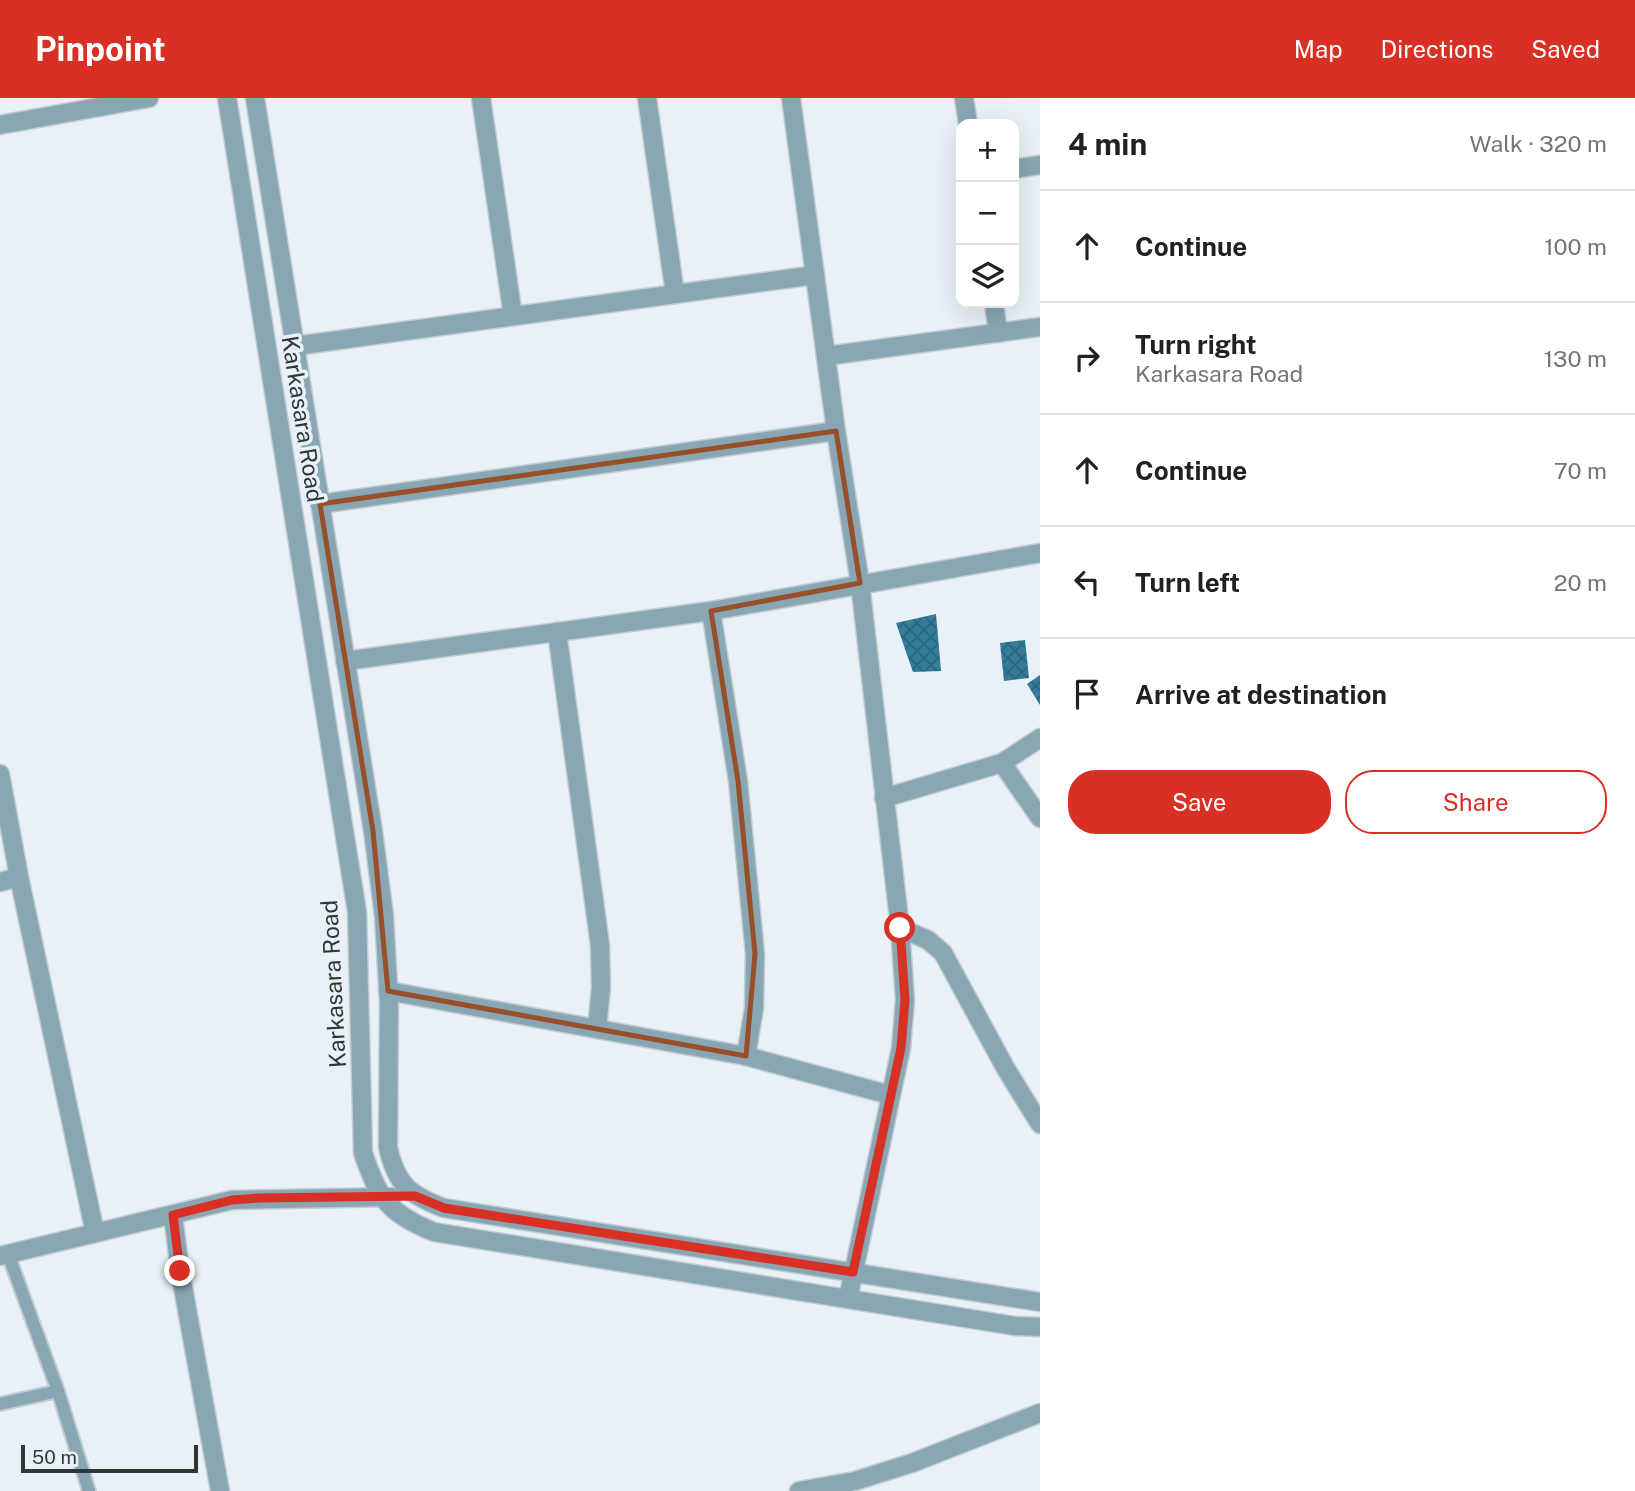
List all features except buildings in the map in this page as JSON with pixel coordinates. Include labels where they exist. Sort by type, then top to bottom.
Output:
[{"type":"street","points":[[0,125],[149,98]]},
{"type":"street","name":"Karkasara Road","points":[[227,98],[357,912],[363,1153],[374,1184],[390,1206],[407,1221],[434,1232],[1040,1328]]},
{"type":"street","name":"Karkasara Road","points":[[255,98],[384,916],[388,991],[388,1147],[393,1168],[401,1183],[415,1196]]},
{"type":"street","points":[[481,98],[513,316]]},
{"type":"street","points":[[647,98],[675,294]]},
{"type":"street","points":[[791,98],[836,431],[860,583],[900,928],[905,1000],[901,1048],[848,1299]]},
{"type":"street","points":[[964,98],[967,119]]},
{"type":"street","points":[[1019,168],[1040,165]]},
{"type":"street","points":[[295,346],[815,275]]},
{"type":"street","points":[[995,308],[998,333]]},
{"type":"street","points":[[826,356],[1040,327]]},
{"type":"street","points":[[320,504],[836,431]]},
{"type":"street","points":[[345,661],[711,611],[860,583],[1040,554]]},
{"type":"street","points":[[711,611],[738,781],[755,954],[754,1008],[746,1056]]},
{"type":"street","points":[[557,632],[600,945],[601,988],[597,1029]]},
{"type":"street","points":[[884,798],[1002,763],[1040,738]]},
{"type":"street","points":[[1002,763],[1040,818]]},
{"type":"street","points":[[0,774],[19,877],[95,1233]]},
{"type":"street","points":[[0,882],[19,877]]},
{"type":"street","points":[[900,928],[928,940],[943,953],[1006,1069],[1040,1124]]},
{"type":"street","points":[[388,991],[746,1056],[890,1095]]},
{"type":"street","points":[[4,1255],[232,1200],[415,1196],[444,1208],[1040,1302]]},
{"type":"street","points":[[173,1215],[180,1271],[220,1491]]},
{"type":"street","points":[[799,1491],[855,1481],[912,1464],[1040,1413]]},
{"type":"lane","points":[[4,1255],[58,1391],[89,1491]]},
{"type":"lane","points":[[0,1404],[58,1391]]},
{"type":"highlighted area","points":[[836,431],[860,583],[711,611],[738,781],[755,954],[746,1056],[388,991],[373,831],[320,504]]},
{"type":"route","points":[[180,1271],[173,1215],[232,1200],[415,1196],[444,1208],[853,1272],[901,1048],[905,1000],[900,928]]}]
